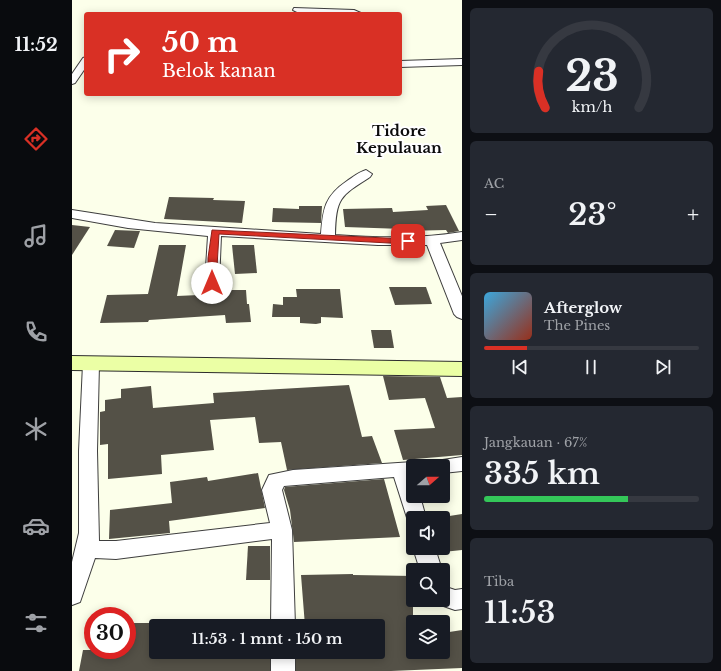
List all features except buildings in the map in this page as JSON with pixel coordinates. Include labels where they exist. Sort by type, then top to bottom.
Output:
[{"type":"street","points":[[297,10],[354,12]]},
{"type":"street","points":[[72,60],[84,60]]},
{"type":"street","points":[[402,64],[462,62]]},
{"type":"street","points":[[72,81],[84,63]]},
{"type":"street","points":[[328,238],[329,209],[333,199],[340,191],[366,174]]},
{"type":"street","points":[[72,214],[134,226],[215,232],[328,238],[432,241],[462,236]]},
{"type":"street","points":[[212,283],[212,258],[215,232]]},
{"type":"street","points":[[432,241],[456,284],[462,314]]},
{"type":"street","points":[[72,353],[462,356]]},
{"type":"street","points":[[72,595],[87,549],[89,533],[88,452],[82,364],[462,368]]},
{"type":"street","points":[[450,465],[462,464]]},
{"type":"street","points":[[283,619],[282,530],[272,490],[276,480],[293,477],[406,469]]},
{"type":"street","points":[[87,549],[116,550],[282,530]]},
{"type":"street","points":[[450,598],[455,600],[462,599]]},
{"type":"street","points":[[283,659],[283,671]]},
{"type":"district","name":"Tidore Kepulauan","points":[[399,140]]},
{"type":"route","points":[[212,283],[212,258],[215,232],[408,241]]}]
